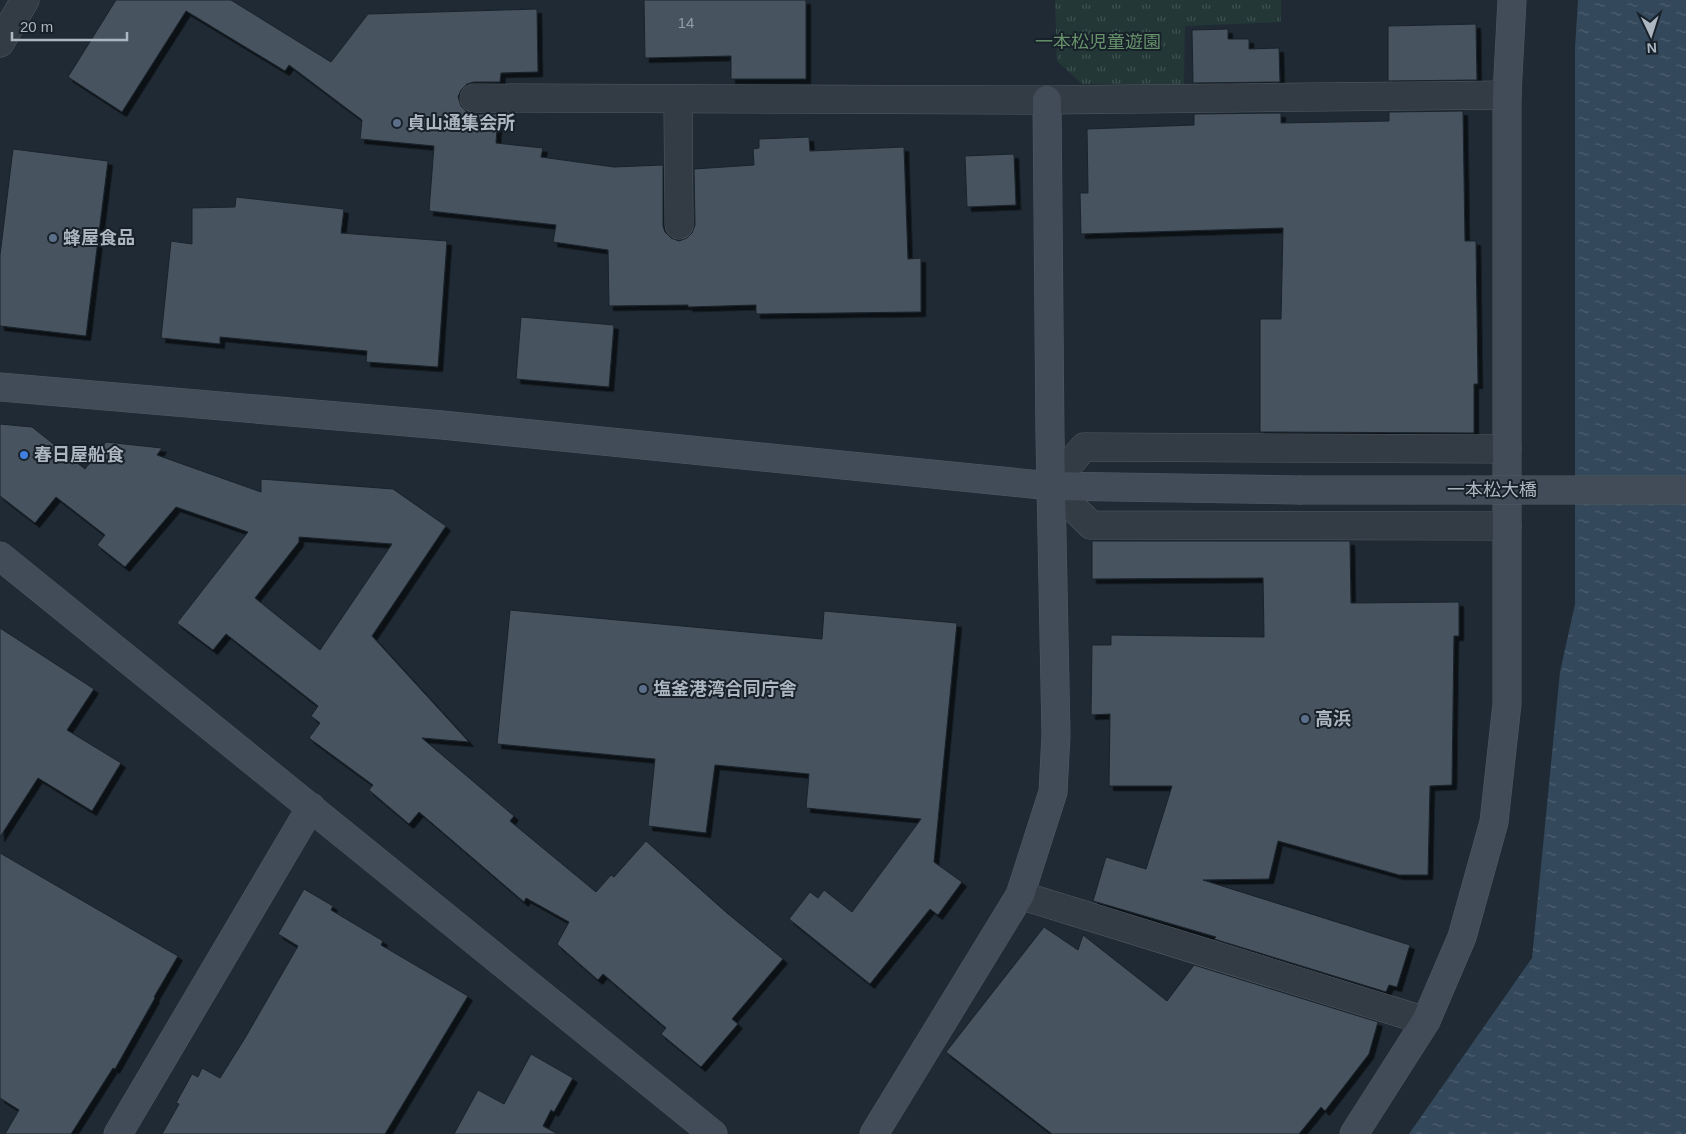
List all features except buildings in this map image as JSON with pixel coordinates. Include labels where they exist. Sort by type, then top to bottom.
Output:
[{"type":"street","points":[[0,43],[25,0]]},
{"type":"street","points":[[1354,1134],[1426,1021],[1462,936],[1494,822],[1507,704],[1507,95],[1512,0]]},
{"type":"street","points":[[474,98],[1047,100],[1507,95]]},
{"type":"street","points":[[678,98],[679,225]]},
{"type":"street","points":[[874,1134],[1020,895],[1053,792],[1056,736],[1047,100]]},
{"type":"street","name":"一本松大橋","points":[[0,387],[442,425],[1051,486],[1298,490],[1686,490]]},
{"type":"street","points":[[1051,486],[1084,448],[1507,449]]},
{"type":"street","points":[[1051,486],[1091,525],[1507,526]]},
{"type":"street","points":[[0,556],[713,1134]]},
{"type":"street","points":[[118,1134],[311,808]]},
{"type":"street","points":[[1020,895],[1426,1021]]},
{"type":"green space","name":"一本松児童遊園","points":[[1055,0],[1281,0],[1281,22],[1185,26],[1184,86],[1082,84],[1057,61]]},
{"type":"water","points":[[1578,0],[1686,0],[1686,1134],[1409,1134],[1532,958],[1560,672],[1575,604],[1575,48]]},
{"type":"place","name":"貞山通集会所","points":[[397,123]]},
{"type":"place","name":"蜂屋食品","points":[[53,238]]},
{"type":"place","name":"春日屋船食","points":[[24,455]]},
{"type":"place","name":"塩釜港湾合同庁舎","points":[[643,689]]},
{"type":"place","name":"高浜","points":[[1305,719]]}]
